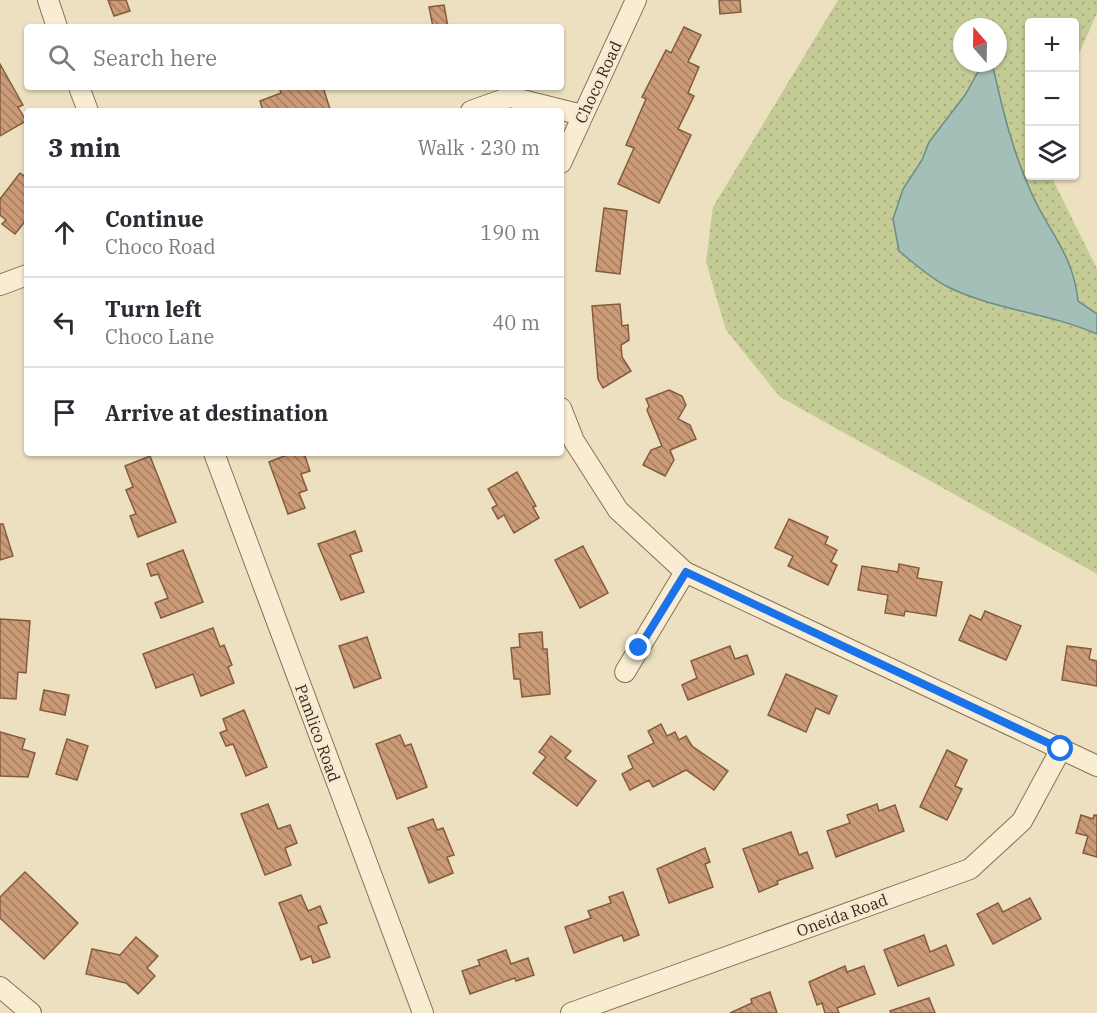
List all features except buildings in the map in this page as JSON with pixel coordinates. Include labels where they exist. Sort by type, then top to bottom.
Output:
[{"type":"street","points":[[48,0],[56,24]]},
{"type":"street","name":"Choco Road","points":[[564,157],[636,0]]},
{"type":"street","points":[[80,90],[87,108]]},
{"type":"street","points":[[479,108],[510,97],[554,108]]},
{"type":"street","points":[[564,110],[582,115]]},
{"type":"street","points":[[0,285],[24,276]]},
{"type":"street","points":[[564,416],[574,441],[618,510],[686,572],[1097,765]]},
{"type":"street","name":"Pamlico Road","points":[[215,456],[423,1013]]},
{"type":"street","points":[[625,672],[686,572]]},
{"type":"street","name":"Oneida Road","points":[[571,1013],[970,869],[1022,821],[1061,749]]},
{"type":"street","points":[[0,987],[31,1013]]},
{"type":"green space","points":[[838,0],[1097,0],[1097,13],[1079,54],[1079,18],[1025,18],[1025,180],[1053,180],[1097,269],[1097,574],[780,397],[726,330],[706,262],[713,207]]},
{"type":"water","points":[[978,72],[994,72],[1008,128],[1025,180],[1066,256],[1078,301],[1097,314],[1097,334],[1060,321],[966,295],[935,279],[899,251],[893,219],[903,189],[922,160],[929,142],[965,95]]},
{"type":"route","points":[[639,648],[686,572],[1061,749]]}]
